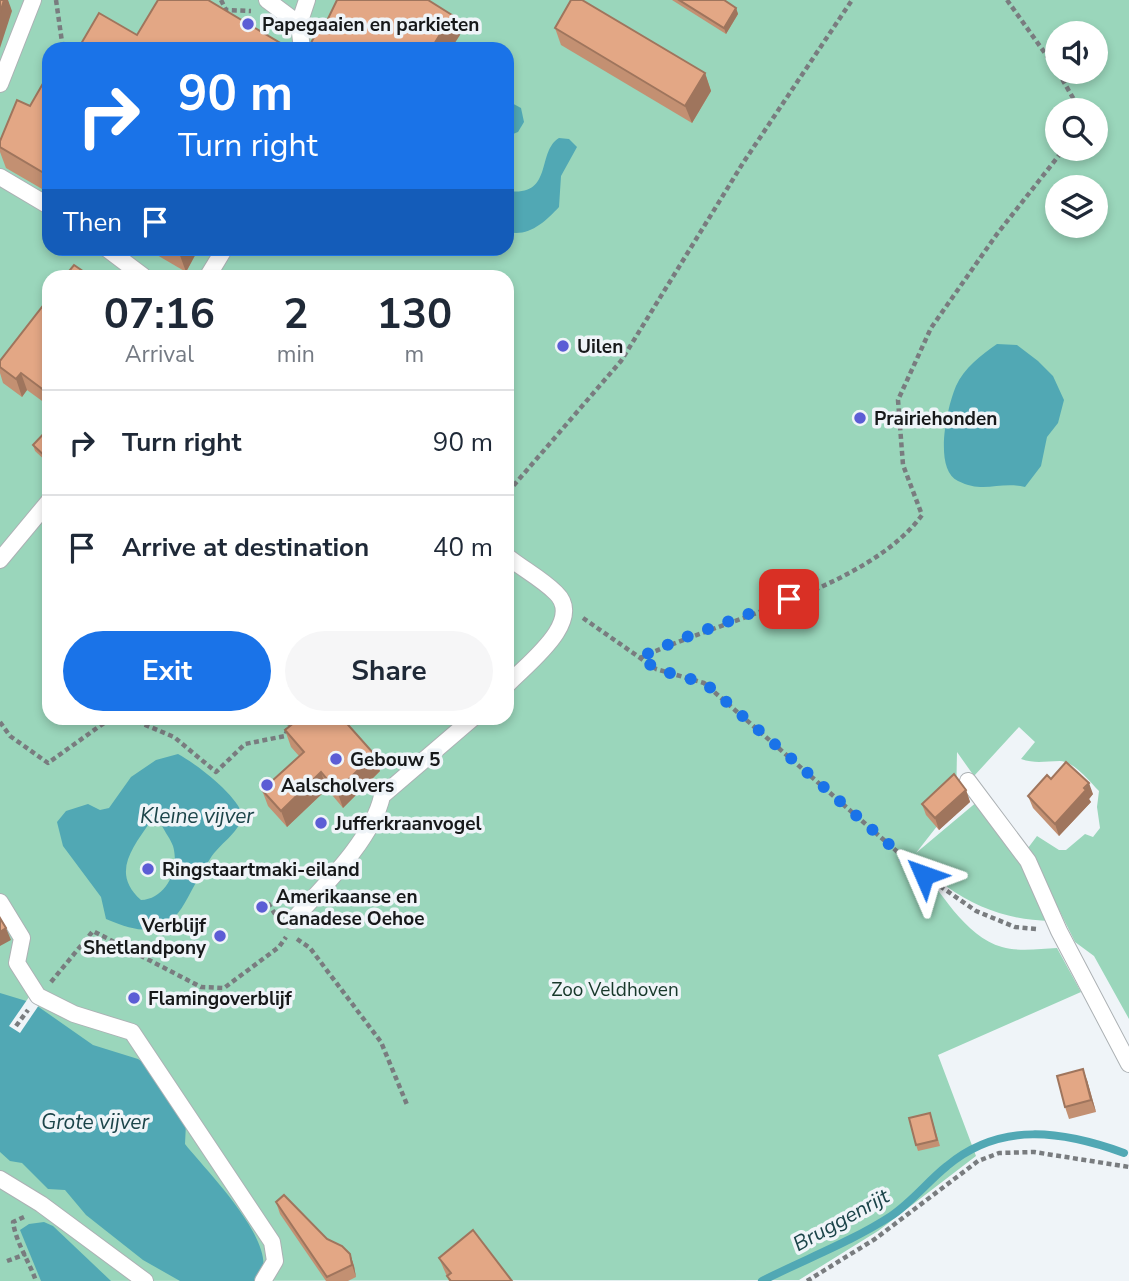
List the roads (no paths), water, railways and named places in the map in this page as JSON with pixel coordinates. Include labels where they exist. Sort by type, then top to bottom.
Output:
[{"type":"lane","points":[[0,83],[33,0]]},
{"type":"lane","points":[[267,0],[299,24]]},
{"type":"lane","points":[[301,42],[299,24],[307,0]]},
{"type":"lane","points":[[0,177],[42,202]]},
{"type":"lane","points":[[117,256],[135,270]]},
{"type":"lane","points":[[0,560],[42,509]]},
{"type":"lane","points":[[514,562],[557,594],[564,604],[564,620],[558,632],[514,678]]},
{"type":"lane","points":[[290,927],[342,863],[379,811],[382,796],[387,790],[465,725]]},
{"type":"lane","points":[[968,781],[1028,861],[1059,931],[1129,1064]]},
{"type":"lane","points":[[0,902],[22,938],[17,963],[38,996],[96,1022],[132,1032],[272,1242],[275,1261],[263,1281]]},
{"type":"lane","points":[[0,1179],[41,1204],[145,1281]]},
{"type":"water","points":[[514,104],[521,108],[524,122],[514,134]]},
{"type":"water","points":[[559,138],[569,139],[577,147],[561,176],[559,207],[530,230],[514,233],[514,191],[532,187],[538,181],[552,145]]},
{"type":"water","points":[[997,344],[1017,345],[1038,361],[1053,376],[1064,400],[1058,423],[1047,437],[1041,466],[1025,487],[967,485],[950,474],[946,464],[944,437],[956,386],[968,368]]},
{"type":"water","name":"Kleine vijver","points":[[178,754],[186,759],[225,790],[243,816],[237,828],[210,859],[173,919],[163,926],[149,930],[130,928],[106,919],[101,897],[63,846],[57,822],[66,811],[88,804],[100,810],[109,808],[131,777],[156,760]],"holes":[[[150,822],[162,826],[173,846],[173,873],[164,889],[141,900],[127,880],[127,861]]]},
{"type":"water","name":"Grote vijver","points":[[0,993],[33,1003],[93,1045],[138,1059],[153,1069],[186,1123],[185,1144],[252,1230],[261,1249],[263,1267],[258,1281],[180,1281],[143,1260],[86,1215],[65,1190],[48,1189],[22,1163],[10,1161],[0,1152]]},
{"type":"water","points":[[44,1222],[53,1226],[111,1281],[41,1281],[20,1230],[29,1224]]},
{"type":"waterway","name":"Bruggenrijt","points":[[762,1281],[891,1216],[947,1166],[989,1142],[1033,1134],[1078,1139],[1124,1153]]},
{"type":"place","name":"Papegaaien en parkieten","points":[[248,24]]},
{"type":"place","name":"Uilen","points":[[563,346]]},
{"type":"place","name":"Prairiehonden","points":[[860,418]]},
{"type":"place","name":"Gebouw 5","points":[[336,759]]},
{"type":"place","name":"Aalscholvers","points":[[267,785]]},
{"type":"place","name":"Jufferkraanvogel","points":[[321,823]]},
{"type":"place","name":"Ringstaartmaki-eiland","points":[[148,869]]},
{"type":"place","name":"Amerikaanse en Canadese Oehoe","points":[[262,907]]},
{"type":"place","name":"Verblijf Shetlandpony","points":[[220,936]]},
{"type":"place","name":"Flamingoverblijf","points":[[134,998]]},
{"type":"park label","name":"Zoo Veldhoven","points":[[615,989]]}]
